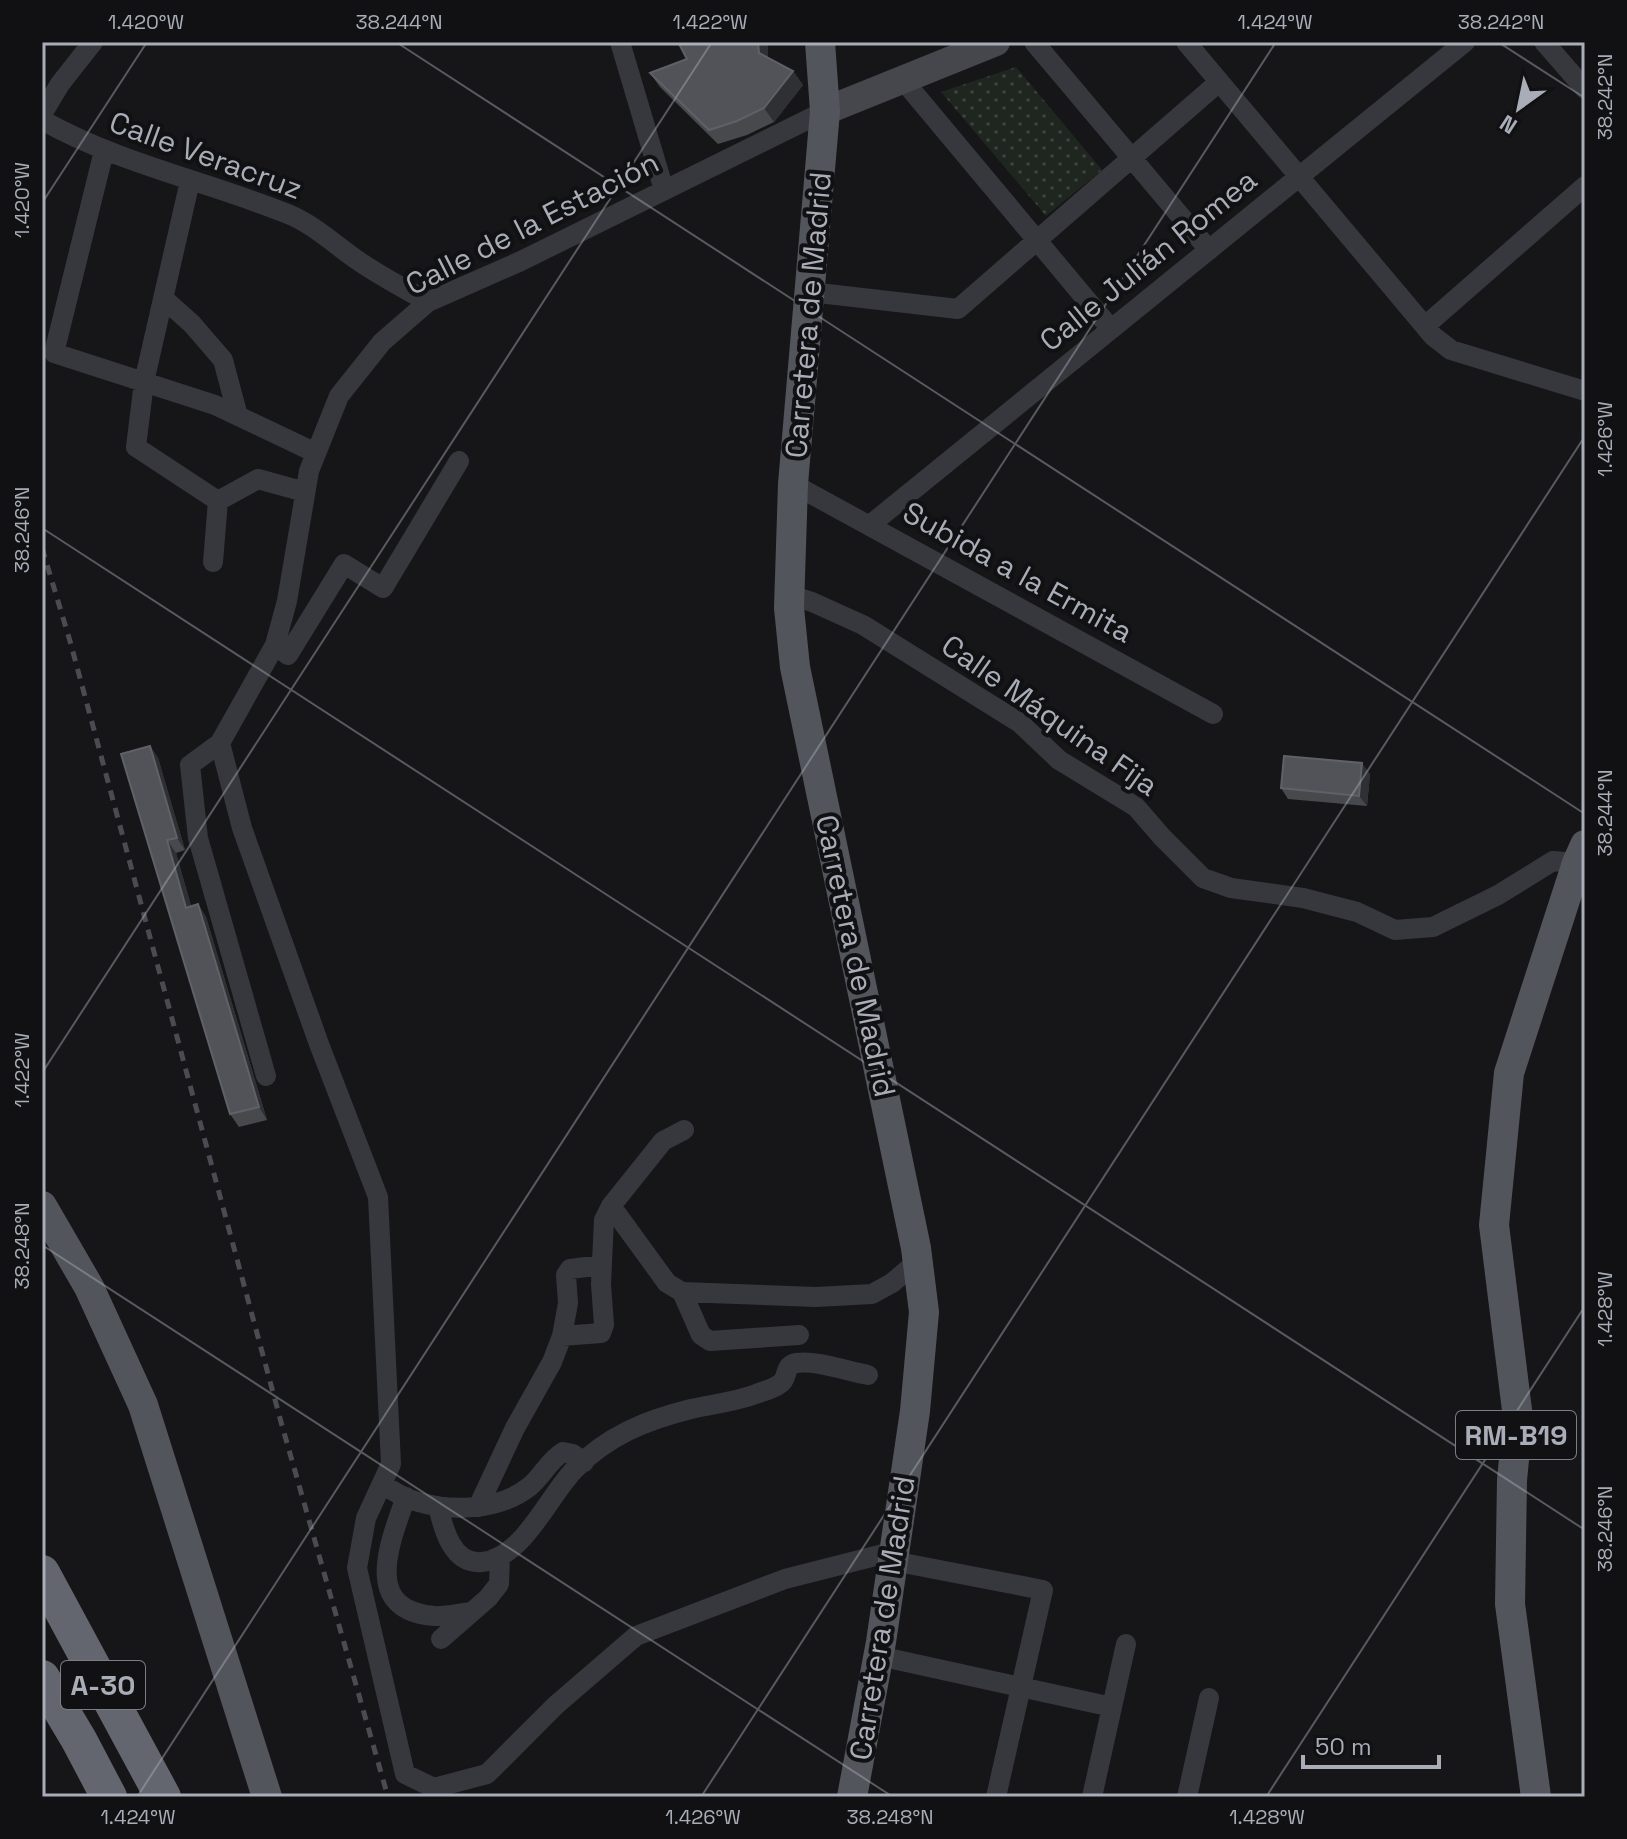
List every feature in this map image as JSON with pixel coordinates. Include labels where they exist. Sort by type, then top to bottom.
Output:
[{"type":"highway","name":"A-30","points":[[42,1573],[163,1797]]},
{"type":"highway","name":"A-30","points":[[42,1678],[109,1797]]},
{"type":"main road","points":[[825,111],[996,42]]},
{"type":"main road","name":"Carretera de Madrid","points":[[822,46],[825,111],[793,484],[790,595],[795,667],[918,1261],[924,1312],[915,1411],[894,1556],[852,1797]]},
{"type":"main road","name":"RM-B19","points":[[1536,1797],[1510,1604],[1512,1480],[1518,1418],[1494,1225],[1509,1073],[1581,854]]},
{"type":"main road","points":[[42,1206],[89,1287],[143,1405],[267,1797]]},
{"type":"street","points":[[42,117],[60,84],[93,42]]},
{"type":"street","points":[[620,42],[664,190]]},
{"type":"street","points":[[1034,42],[1209,250]]},
{"type":"street","points":[[1186,42],[1425,326],[1451,350],[1585,391]]},
{"type":"street","name":"Calle Julián Romea","points":[[870,525],[1465,42]]},
{"type":"street","points":[[1544,42],[1585,89]]},
{"type":"street","points":[[903,80],[1111,329]]},
{"type":"street","points":[[810,292],[958,309],[1219,82]]},
{"type":"street","name":"Calle de la Estación","points":[[266,1076],[198,838],[190,765],[220,743],[275,645],[287,601],[305,492],[316,453],[339,396],[382,342],[428,302],[825,111]]},
{"type":"street","name":"Calle Veracruz","points":[[42,117],[104,151],[292,216],[317,230],[359,262],[428,302]]},
{"type":"street","points":[[104,151],[54,353],[215,405],[316,453]]},
{"type":"street","points":[[190,181],[144,382],[136,447],[218,501]]},
{"type":"street","points":[[1425,326],[1585,186]]},
{"type":"street","points":[[164,299],[192,324],[223,360],[238,416]]},
{"type":"street","points":[[275,645],[288,655],[344,564],[383,588],[459,461]]},
{"type":"street","points":[[218,501],[258,479],[305,492]]},
{"type":"street","name":"Subida a la Ermita","points":[[793,484],[1213,714]]},
{"type":"street","points":[[213,562],[218,501]]},
{"type":"street","name":"Calle Máquina Fija","points":[[790,595],[863,625],[1020,723],[1059,760],[1136,807],[1203,878],[1231,888],[1303,898],[1357,912],[1395,930],[1433,927],[1498,895],[1553,861],[1581,854]]},
{"type":"street","points":[[220,743],[242,828],[319,1044],[378,1197],[391,1464],[366,1518],[357,1568],[405,1774],[434,1788],[487,1774],[556,1705],[636,1636],[785,1579],[894,1556],[1043,1590],[996,1797]]},
{"type":"street","points":[[562,1336],[601,1333],[604,1325],[604,1220],[611,1206],[663,1141],[684,1130]]},
{"type":"street","points":[[611,1206],[667,1283],[682,1292],[816,1297],[872,1294],[892,1283],[918,1261]]},
{"type":"street","points":[[478,1507],[515,1428],[552,1362],[562,1336],[568,1303],[566,1275],[570,1269],[602,1265]]},
{"type":"street","points":[[682,1292],[701,1335],[710,1341],[799,1335]]},
{"type":"street","points":[[438,1506],[444,1532],[460,1556],[472,1562],[484,1562],[500,1557],[522,1538],[579,1466],[611,1439],[638,1424],[691,1409],[740,1400],[776,1386],[793,1363],[868,1375]]},
{"type":"street","points":[[382,1484],[406,1497],[438,1506],[478,1507],[512,1497],[530,1487],[554,1457],[563,1452],[573,1454],[579,1466]]},
{"type":"street","points":[[406,1497],[389,1544],[386,1578],[392,1596],[406,1610],[436,1617],[472,1612]]},
{"type":"street","points":[[441,1639],[499,1584],[500,1557]]},
{"type":"street","points":[[1092,1797],[1126,1644]]},
{"type":"street","points":[[879,1656],[1112,1707]]},
{"type":"street","points":[[1187,1797],[1209,1698]]},
{"type":"shaded area","points":[[1016,67],[1102,170],[1046,216],[941,92]]},
{"type":"building","points":[[678,42],[758,42],[759,53],[793,71],[764,108],[709,130],[650,73],[687,59]]},
{"type":"building","points":[[150,746],[177,838],[167,840],[186,908],[198,904],[259,1107],[230,1114],[121,754]]},
{"type":"building","points":[[1284,756],[1362,763],[1359,796],[1281,788]]},
{"type":"railway","points":[[42,548],[70,641],[281,1422],[388,1797]]}]
